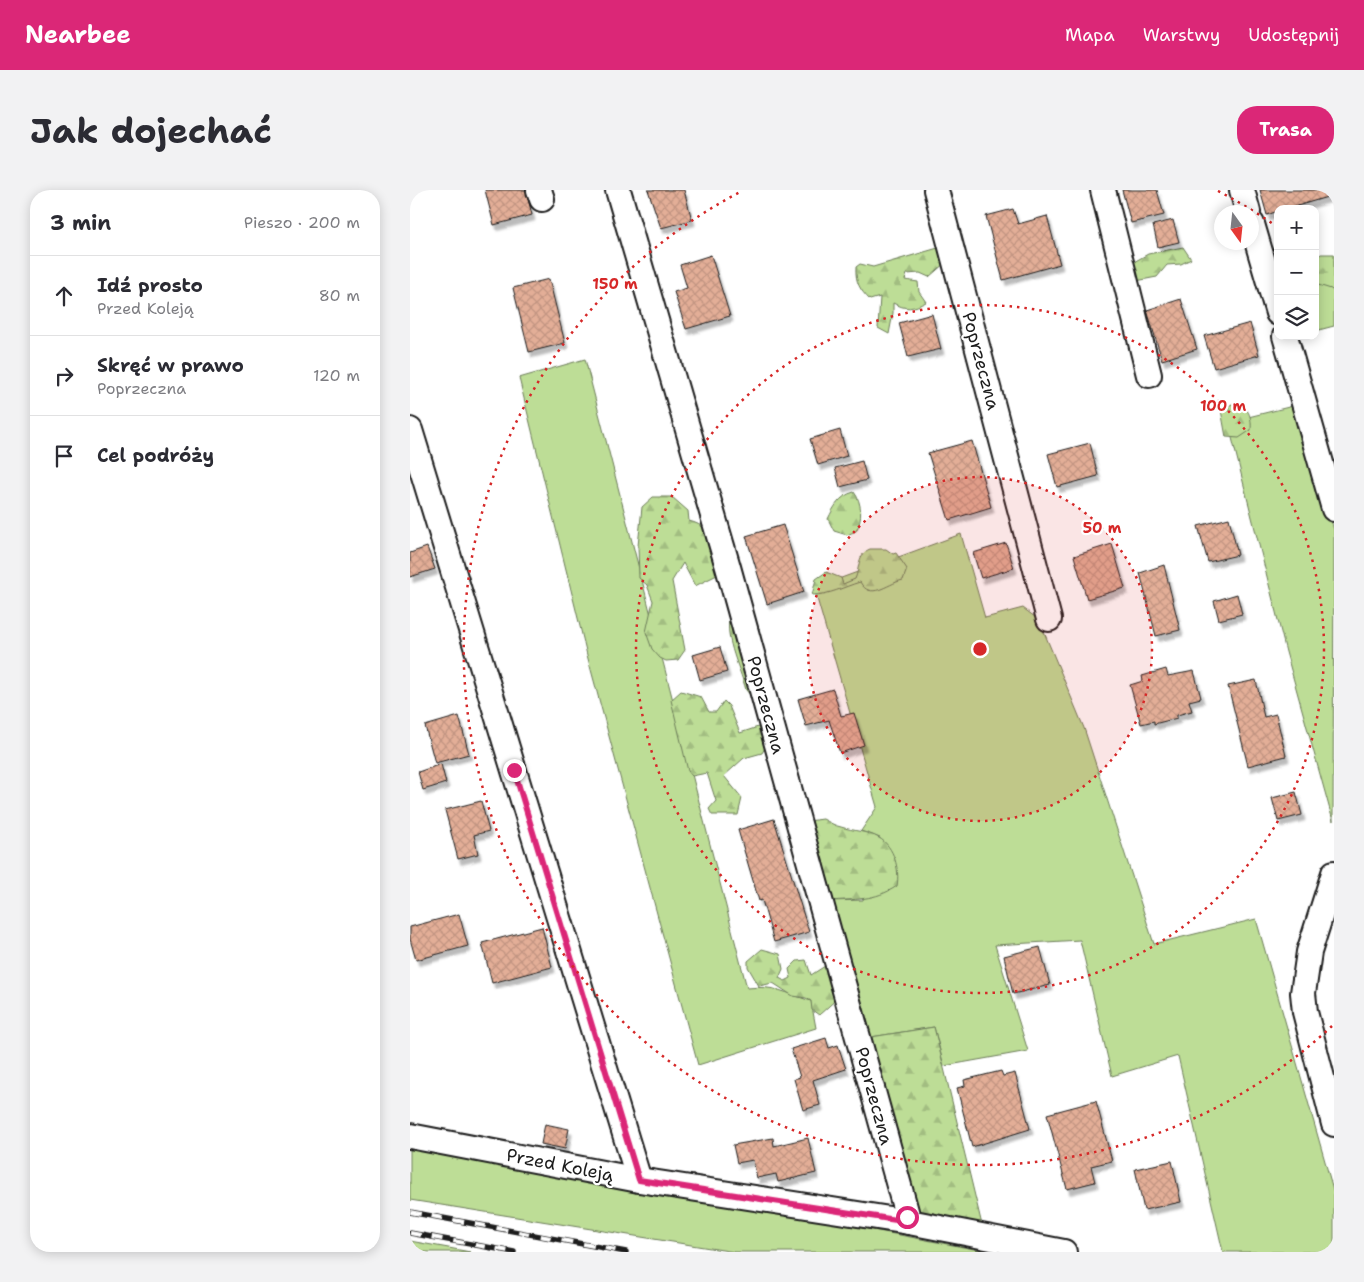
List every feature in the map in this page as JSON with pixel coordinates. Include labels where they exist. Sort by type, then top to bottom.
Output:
[{"type":"street","name":"Poprzeczna","points":[[618,190],[728,567],[909,1222]]},
{"type":"street","name":"Poprzeczna","points":[[936,190],[1049,619]]},
{"type":"street","points":[[1103,190],[1149,375]]},
{"type":"street","points":[[1242,190],[1246,205]]},
{"type":"street","points":[[1259,248],[1274,299]]},
{"type":"street","points":[[1286,340],[1334,509]]},
{"type":"street","points":[[410,430],[639,1180]]},
{"type":"street","points":[[1334,873],[1309,952],[1303,993],[1305,1012],[1334,1124]]},
{"type":"street","name":"Przed Koleją","points":[[410,1136],[639,1180],[909,1222],[1064,1252]]},
{"type":"green space","points":[[1183,247],[1191,259],[1181,264],[1167,265],[1157,277],[1136,281],[1132,263],[1148,254]]},
{"type":"green space","points":[[938,248],[943,252],[945,263],[929,277],[920,273],[907,274],[905,280],[918,282],[919,292],[926,302],[909,308],[893,303],[889,334],[878,328],[880,297],[870,300],[863,293],[857,281],[856,267],[860,264],[873,267]]},
{"type":"green space","points":[[1334,254],[1334,292],[1331,289],[1319,285],[1319,256]]},
{"type":"green space","points":[[1334,262],[1334,326],[1319,330],[1319,295],[1319,266]]},
{"type":"green space","points":[[585,359],[747,988],[773,989],[811,1001],[816,1028],[698,1065],[587,655],[519,378]]},
{"type":"green space","points":[[1234,403],[1246,409],[1251,421],[1251,430],[1239,438],[1226,437],[1221,410]]},
{"type":"green space","points":[[1297,405],[1334,530],[1333,821],[1286,652],[1228,422]]},
{"type":"green space","points":[[854,492],[859,501],[861,511],[860,522],[856,531],[847,535],[834,531],[828,519],[830,515],[844,496]]},
{"type":"green space","points":[[653,497],[672,497],[688,511],[689,521],[705,529],[713,541],[719,574],[695,586],[683,563],[672,581],[685,650],[678,660],[666,661],[660,658],[652,649],[646,632],[653,601],[647,585],[639,578],[638,546],[642,507]]},
{"type":"green space","points":[[961,534],[985,618],[1023,608],[1039,620],[1084,728],[1154,944],[1256,919],[1334,1193],[1334,1252],[1223,1252],[1178,1056],[1112,1076],[1080,940],[995,945],[1028,1051],[944,1066],[934,1027],[871,1037],[829,901],[863,900],[880,838],[861,831],[877,807],[814,588]]},
{"type":"green space","points":[[870,549],[886,549],[893,554],[896,553],[907,569],[903,580],[874,591],[864,588],[860,582],[831,592],[812,595],[816,579],[826,572],[841,578],[843,584],[855,579],[863,554]]},
{"type":"green space","points":[[731,610],[751,696],[746,690],[732,650],[729,629]]},
{"type":"green space","points":[[681,691],[701,697],[709,712],[716,712],[724,701],[729,706],[740,733],[761,726],[770,739],[762,753],[744,758],[724,776],[742,798],[738,815],[712,815],[709,809],[716,801],[707,773],[692,776],[688,771],[671,700]]},
{"type":"green space","points":[[823,819],[832,824],[870,834],[884,842],[895,859],[898,873],[897,886],[872,897],[829,901],[808,821]]},
{"type":"green space","points":[[762,949],[780,954],[783,969],[779,978],[785,981],[791,978],[789,969],[797,961],[806,960],[811,975],[825,966],[833,970],[839,997],[819,1015],[812,1010],[811,1001],[806,998],[793,996],[773,983],[759,986],[748,967],[748,961]]},
{"type":"green space","points":[[934,1027],[982,1225],[919,1216],[871,1037]]},
{"type":"green space","points":[[410,1143],[990,1252],[735,1252],[410,1200]]},
{"type":"green space","points":[[410,1241],[465,1251],[470,1252],[410,1252]]},
{"type":"building","points":[[485,190],[526,190],[532,215],[494,225]]},
{"type":"building","points":[[648,190],[684,190],[692,220],[661,228]]},
{"type":"building","points":[[1122,190],[1157,190],[1164,215],[1131,223]]},
{"type":"building","points":[[1260,190],[1333,190],[1334,195],[1300,205],[1274,205],[1274,212],[1267,215]]},
{"type":"building","points":[[1013,209],[1018,224],[1047,216],[1060,264],[1003,280],[986,216]]},
{"type":"building","points":[[1173,220],[1179,242],[1158,247],[1153,225]]},
{"type":"building","points":[[711,255],[730,316],[686,329],[674,292],[687,288],[680,265]]},
{"type":"building","points":[[549,279],[565,343],[529,352],[513,288]]},
{"type":"building","points":[[1181,299],[1197,349],[1162,360],[1147,310]]},
{"type":"building","points":[[932,314],[941,349],[908,357],[899,323]]},
{"type":"building","points":[[1250,323],[1259,355],[1214,368],[1204,336]]},
{"type":"building","points":[[840,430],[847,456],[818,465],[810,439]]},
{"type":"building","points":[[972,441],[991,507],[949,520],[928,453]]},
{"type":"building","points":[[1090,443],[1098,476],[1057,487],[1048,454]]},
{"type":"building","points":[[862,461],[867,480],[840,487],[835,468]]},
{"type":"building","points":[[1229,518],[1238,555],[1208,562],[1198,526]]},
{"type":"building","points":[[783,525],[804,592],[767,604],[746,536]]},
{"type":"building","points":[[1006,543],[1014,568],[981,578],[973,553]]},
{"type":"building","points":[[1112,544],[1125,588],[1087,599],[1074,556]]},
{"type":"building","points":[[427,547],[435,569],[410,577],[410,553]]},
{"type":"building","points":[[1164,565],[1180,630],[1156,636],[1140,573]]},
{"type":"building","points":[[1237,594],[1242,614],[1219,620],[1214,601]]},
{"type":"building","points":[[720,647],[727,672],[700,680],[693,655]]},
{"type":"building","points":[[1166,669],[1168,676],[1194,671],[1201,698],[1189,701],[1192,711],[1177,715],[1177,718],[1154,724],[1154,721],[1141,724],[1130,685],[1143,681],[1142,676]]},
{"type":"building","points":[[1256,680],[1264,717],[1276,714],[1286,756],[1248,766],[1228,686]]},
{"type":"building","points":[[833,689],[841,716],[854,713],[864,745],[840,753],[829,720],[806,726],[798,699]]},
{"type":"building","points":[[459,716],[469,754],[435,763],[425,726]]},
{"type":"building","points":[[441,764],[446,783],[423,790],[418,772]]},
{"type":"building","points":[[1296,792],[1302,815],[1278,821],[1272,798]]},
{"type":"building","points":[[481,801],[489,831],[474,835],[478,854],[458,859],[445,810]]},
{"type":"building","points":[[774,819],[809,932],[774,942],[762,900],[759,901],[738,830]]},
{"type":"building","points":[[459,914],[468,946],[416,960],[410,939],[410,927]]},
{"type":"building","points":[[542,927],[552,967],[492,983],[482,943]]},
{"type":"building","points":[[1040,947],[1050,985],[1013,994],[1004,956]]},
{"type":"building","points":[[826,1038],[829,1048],[838,1045],[846,1069],[813,1080],[820,1105],[803,1110],[794,1079],[800,1077],[791,1049]]},
{"type":"building","points":[[1001,1071],[1003,1076],[1015,1073],[1030,1129],[972,1147],[957,1088],[965,1086],[964,1080]]},
{"type":"building","points":[[1096,1101],[1112,1161],[1091,1166],[1095,1182],[1067,1189],[1047,1114]]},
{"type":"building","points":[[545,1124],[569,1129],[565,1149],[541,1144]]},
{"type":"building","points":[[773,1138],[774,1146],[808,1138],[816,1173],[778,1182],[776,1174],[757,1178],[753,1160],[737,1163],[733,1145]]},
{"type":"building","points":[[1172,1161],[1181,1202],[1144,1210],[1135,1169]]},
{"type":"railway","points":[[410,1212],[626,1252]]},
{"type":"railway","points":[[410,1233],[514,1252]]},
{"type":"route","points":[[514,770],[639,1180],[909,1222],[907,1217]]}]
